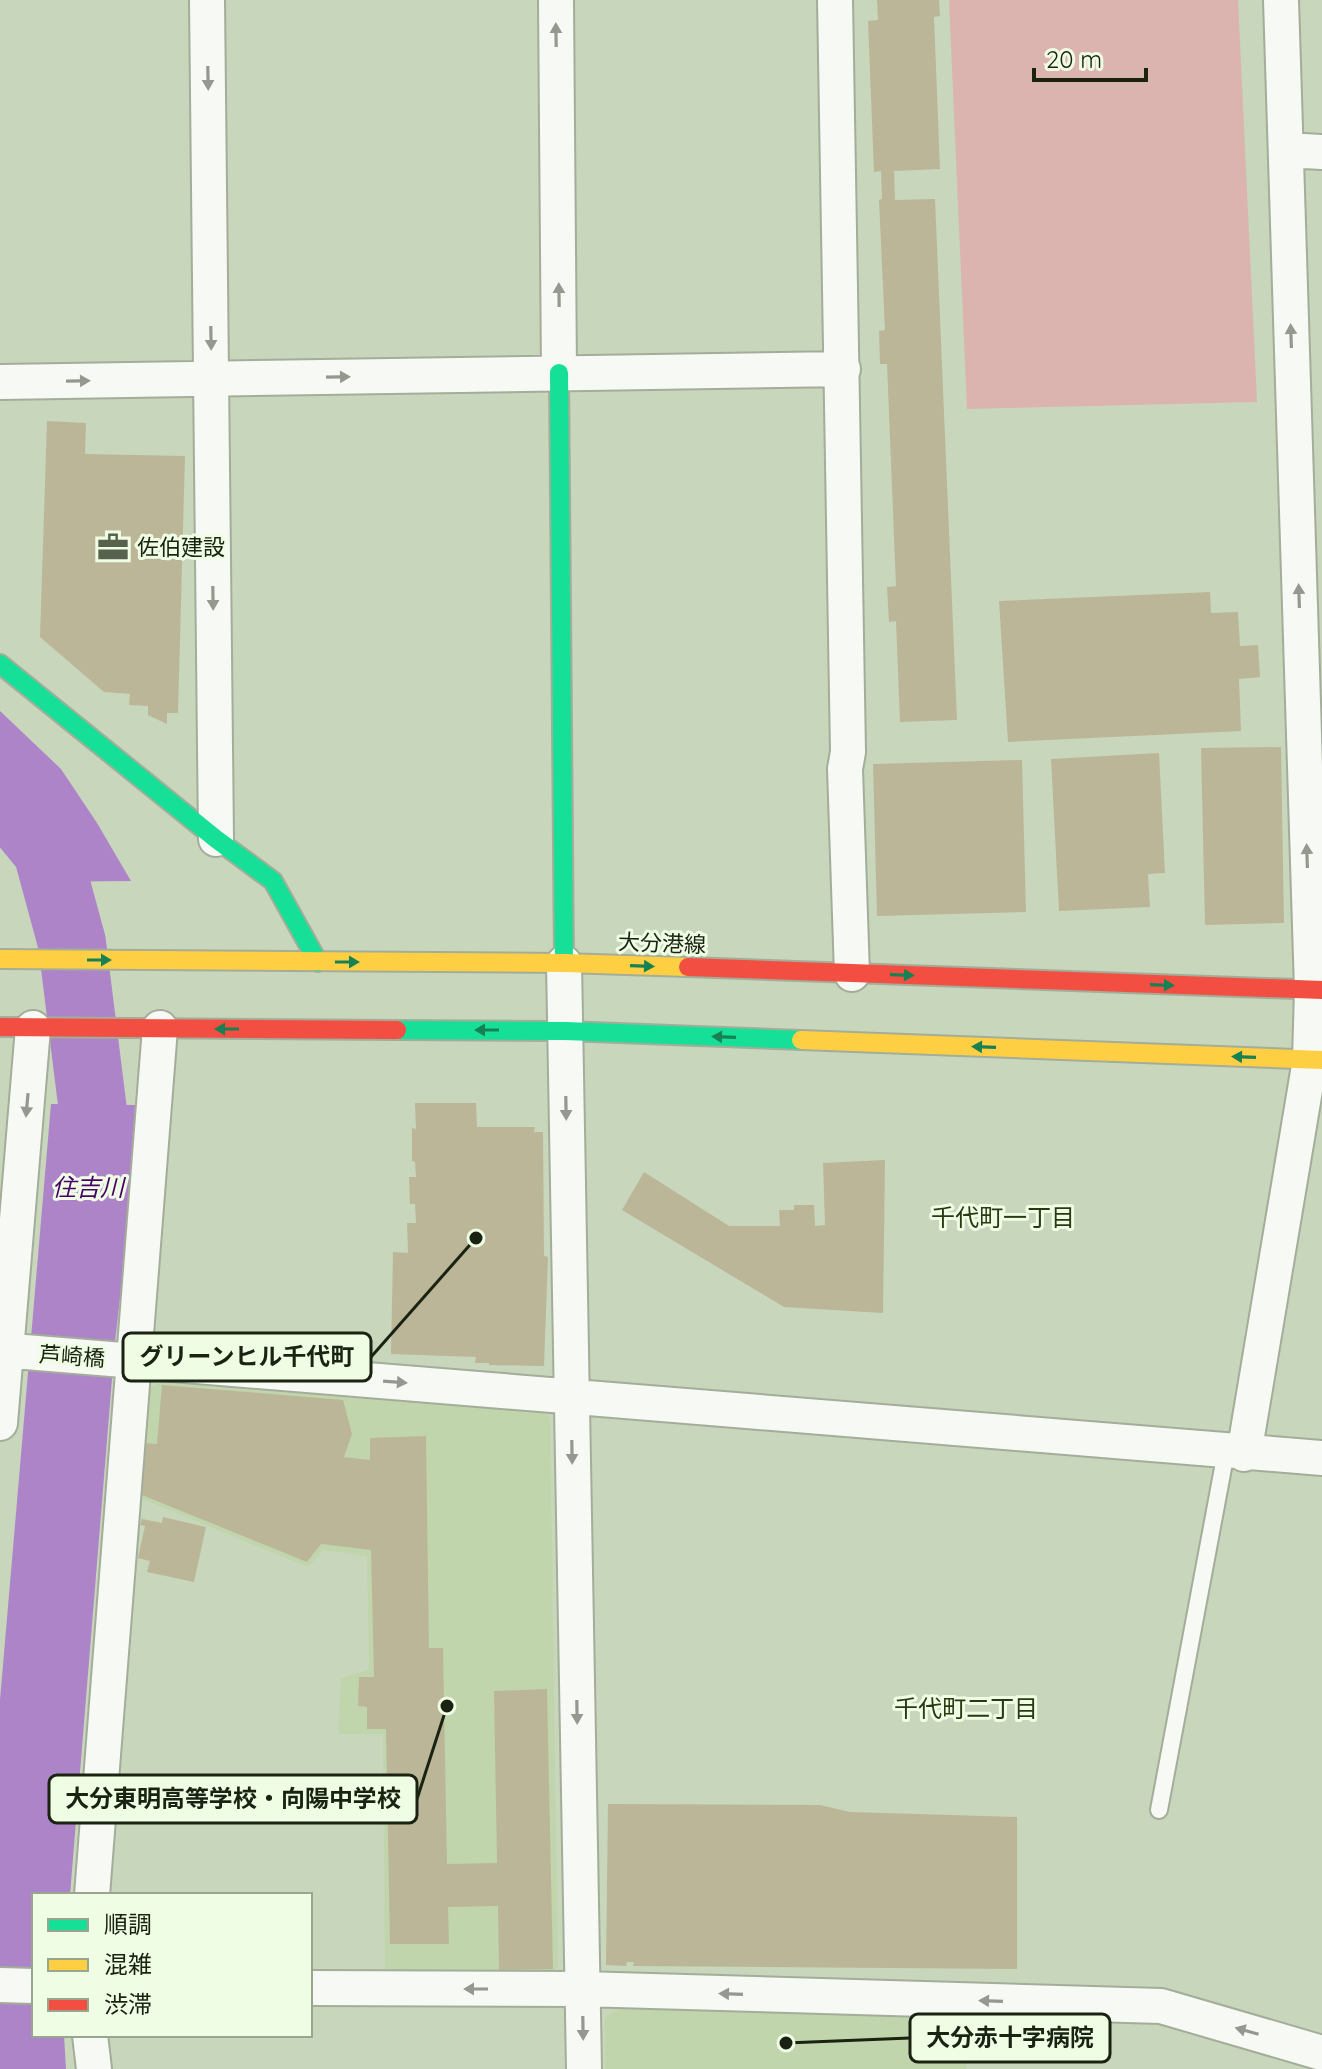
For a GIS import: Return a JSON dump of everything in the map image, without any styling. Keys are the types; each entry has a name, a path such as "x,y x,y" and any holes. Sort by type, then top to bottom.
{"main road":[{"path":"559,373 564,963"},
{"path":"0,664 216,839 273,881 318,962"},
{"name":"大分港線","path":"0,959 564,963 1317,990"},
{"path":"26,1028 565,1031 1316,1060"}],"street":[{"path":"207,0 216,839"},
{"path":"556,0 559,373"},
{"path":"835,0 848,752 845,769 852,974"},
{"path":"1235,1453 1316,1060 1317,990 1281,0"},
{"path":"1286,150 1322,152"},
{"path":"0,382 843,369"},
{"path":"564,963 584,2069"},
{"path":"0,1423 9,1351 26,1028"},
{"path":"92,1893 128,1360 156,1028"},
{"name":"芦崎橋","path":"9,1351 1322,1458"},
{"path":"0,1985 32,1986"},
{"path":"312,1988 582,1989 1161,2006 1322,2053"},
{"path":"90,2037 94,2069"}],"lane":[{"path":"1159,1810 1235,1453"}],"shaded area":[{"path":"949,0 1238,0 1257,402 967,409"},
{"path":"160,1383 543,1412 550,1418 558,1966 548,1977 385,1973 383,1734 338,1734 341,1678 369,1670 367,1556 324,1550 308,1567 137,1497 147,1390"},
{"path":"621,2007 968,2016 966,2069 606,2069 605,2018"}],"water":[{"path":"0,711 61,769 131,881 32,882 0,832"},
{"name":"住吉川","path":"51,1104 135,1105 132,1191 115,1342 70,1893 32,1893 32,2037 64,2037 66,2069 0,2069 0,1700"}],"building":[{"path":"877,0 939,0 940,16 934,17 940,169 894,171 895,200 935,199 957,720 900,722 896,621 889,622 887,587 896,586 887,364 880,364 879,331 885,330 879,200 882,199 881,171 874,172 868,21 878,20"},
{"name":"佐伯建設","path":"47,421 86,423 85,454 185,456 178,713 167,713 167,724 148,715 148,706 129,705 130,694 104,692 40,637"},
{"path":"1210,592 1211,613 1238,612 1240,646 1258,645 1260,677 1239,679 1241,731 1008,742 999,601"},
{"path":"1281,747 1284,923 1205,925 1201,748"},
{"path":"1159,753 1165,873 1148,874 1150,907 1059,911 1051,759"},
{"path":"1022,760 1026,912 877,916 873,764"},
{"path":"415,1103 476,1103 477,1127 535,1127 534,1132 543,1132 544,1256 548,1257 544,1366 489,1365 475,1363 476,1357 391,1354 393,1252 408,1253 407,1223 416,1223 415,1204 410,1204 409,1177 416,1177 415,1162 412,1161"},
{"path":"885,1160 883,1313 784,1307 622,1210 644,1172 729,1226 780,1226 779,1210 794,1210 794,1205 814,1205 815,1226 825,1225 823,1163"},
{"path":"162,1385 343,1400 352,1434 344,1457 370,1460 370,1438 426,1436 429,1648 443,1648 447,1864 497,1863 494,1691 547,1689 553,1969 499,1970 498,1906 448,1907 449,1944 390,1944 386,1729 367,1729 367,1707 358,1706 359,1677 374,1677 371,1550 321,1544 307,1562 142,1495 145,1443 157,1444"},
{"path":"163,1517 206,1527 194,1582 147,1572 150,1561 138,1558 145,1526 140,1525 142,1519 162,1523"},
{"path":"608,1804 820,1805 850,1812 1017,1817 1017,1969 633,1966 634,1962 627,1962 626,1966 606,1965"}],"waterway":[{"name":"住吉川","path":"0,794 47,851 72,943 94,1119 87,1195"}],"traffic: fast":[{"path":"559,373 564,963"},
{"path":"0,664 216,839 273,881 318,962"},
{"path":"397,1030 565,1031 801,1040"}],"traffic: slow":[{"path":"0,959 564,963 688,967"},
{"path":"801,1040 1322,1060"}],"traffic: jam":[{"path":"688,967 1322,990"},
{"path":"0,1027 397,1030"}],"place":[{"name":"佐伯建設","path":"113,547"},
{"name":"グリーンヒル千代町","path":"476,1238"},
{"name":"大分東明高等学校・向陽中学校","path":"447,1706"},
{"name":"大分赤十字病院","path":"786,2043"}],"district":[{"name":"千代町一丁目","path":"1003,1218"},
{"name":"千代町二丁目","path":"966,1709"}]}
